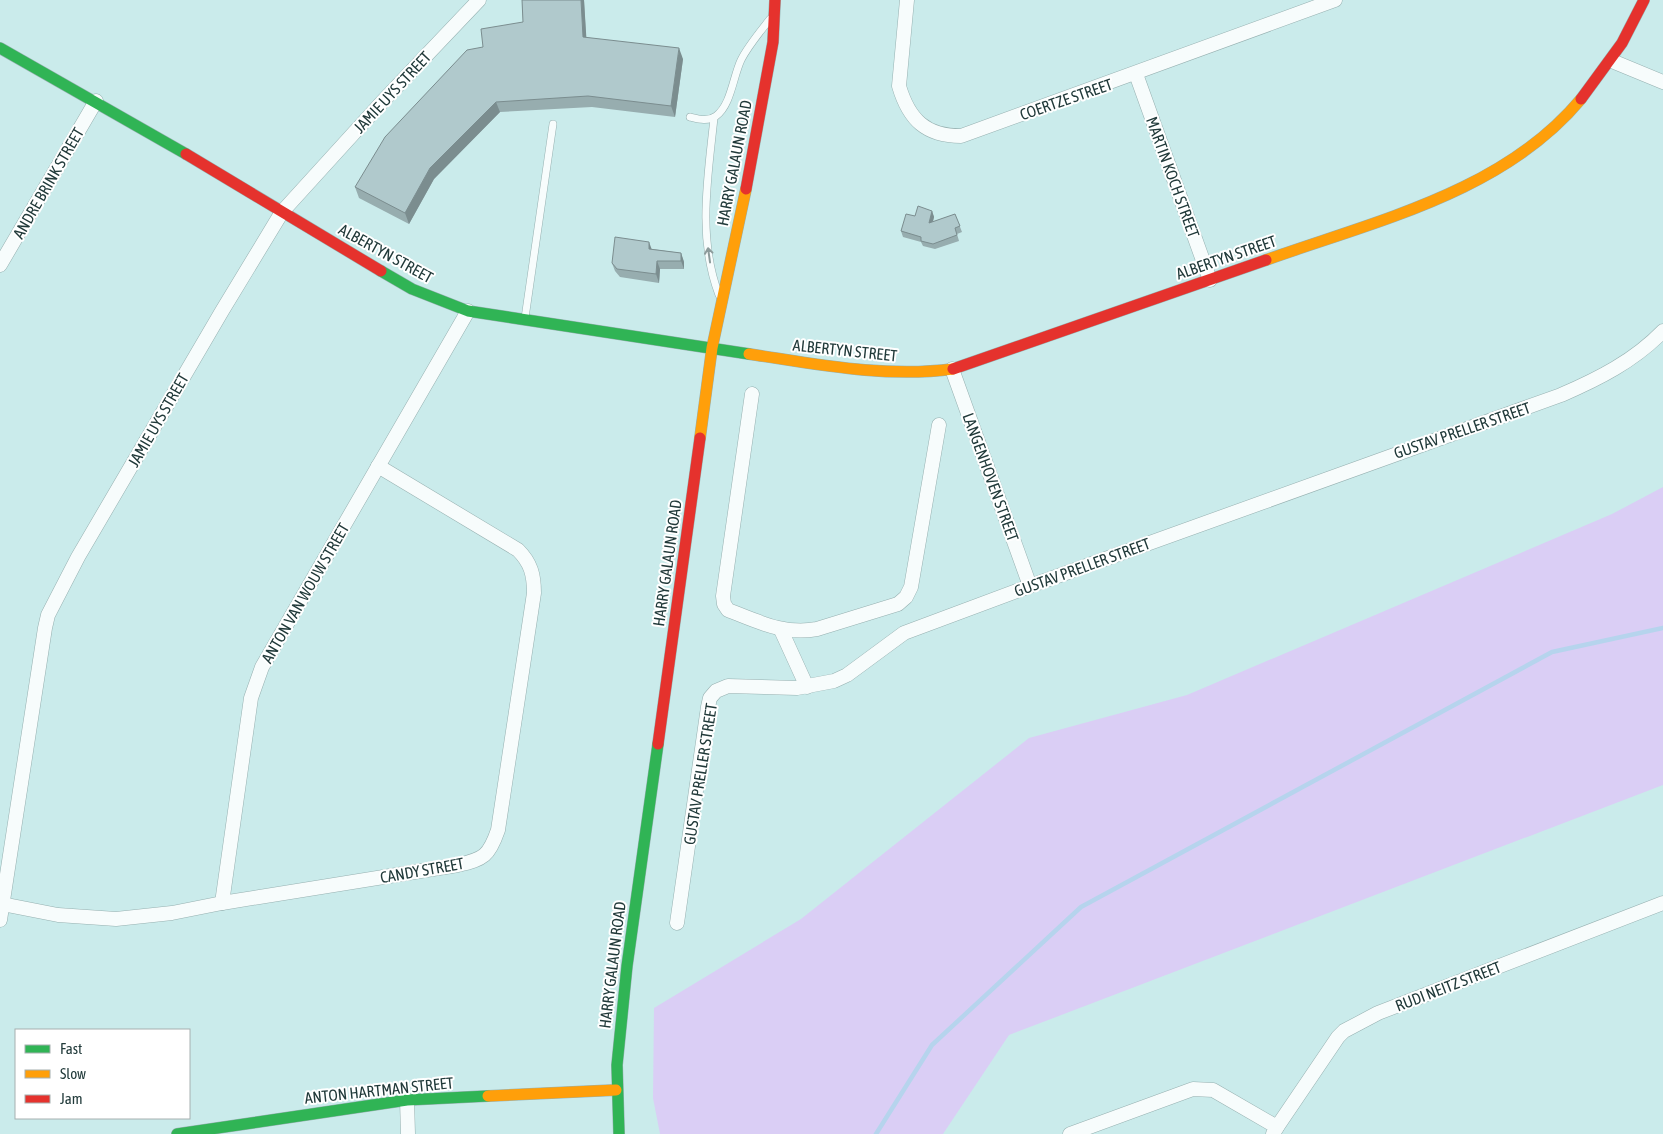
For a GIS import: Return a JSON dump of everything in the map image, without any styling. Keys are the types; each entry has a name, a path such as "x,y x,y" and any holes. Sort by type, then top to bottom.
{"street":[{"name":"JAMIE UYS STREET","path":"0,920 48,615 78,557 282,212 383,100 479,0"},
{"name":"HARRY GALAUN ROAD","path":"619,1134 616,1090 626,966 712,348 746,190 772,42 775,0"},
{"name":"COERTZE STREET","path":"907,0 899,86 910,114 926,128 937,134 961,136 1136,74 1335,0"},
{"name":"ALBERTYN STREET","path":"0,48 96,101 412,289 468,311 525,318 880,373 917,373 952,369 1210,280 1355,229 1473,180 1524,151 1561,120 1612,61 1644,0"},
{"path":"1612,61 1663,82"},
{"name":"MARTIN KOCH STREET","path":"1136,74 1210,280"},
{"name":"ANDRE BRINK STREET","path":"0,265 96,101"},
{"name":"ANTON VAN WOUW STREET","path":"222,903 251,698 274,644 468,311"},
{"name":"GUSTAV PRELLER STREET","path":"677,923 710,698 716,691 733,686 807,687 819,685 847,675 904,633 1561,395 1610,372 1637,354 1663,331"},
{"name":"LANGENHOVEN STREET","path":"952,369 1030,586"},
{"path":"752,394 723,596 724,604 728,610 782,630 806,631 817,629 898,604 906,597 911,587 939,425"},
{"name":"CANDY STREET","path":"2,904 58,916 116,919 172,913 222,903 464,864 486,856 495,839 534,593 534,576 528,559 518,550 378,466"},
{"path":"782,630 807,687"},
{"name":"RUDI NEITZ STREET","path":"1070,1134 1193,1089 1213,1090 1275,1130 1332,1045 1344,1031 1378,1013 1663,903"},
{"name":"ANTON HARTMAN STREET","path":"177,1134 407,1100 616,1090"},
{"path":"407,1100 408,1134"}],"lane":[{"path":"722,302 712,275 707,244 706,187 714,118 725,104 741,59 775,13"},
{"path":"690,117 704,120 714,118"},
{"path":"525,318 553,124"}],"shaded area":[{"path":"1663,487 1663,785 1009,1035 943,1134 660,1134 653,1098 654,1008 801,919 1029,738 1187,695 1612,514"}],"building":[{"path":"522,0 581,0 583,37 679,48 671,106 588,96 496,102 430,168 405,213 355,187 385,137 467,50 483,47 481,29 523,22"},
{"path":"918,206 932,211 929,223 955,214 960,226 955,228 957,235 933,244 921,241 921,237 901,231 906,214 915,216"},
{"path":"615,237 649,242 649,249 681,253 681,261 657,261 656,274 617,269 612,263"}],"waterway":[{"path":"876,1134 932,1045 1081,907 1552,652 1663,628"}],"traffic: fast":[{"path":"0,48 186,154"},
{"path":"381,271 412,289 468,311 749,354"},
{"path":"619,1134 617,1065 627,966 658,744"},
{"path":"177,1134 407,1100 488,1096"}],"traffic: slow":[{"path":"1266,260 1436,200 1476,181 1515,158 1550,131 1581,99"},
{"path":"700,438 712,348 746,189"},
{"path":"749,354 825,366 876,371 901,372 953,369"},
{"path":"488,1096 616,1090"}],"traffic: jam":[{"path":"746,189 773,42 775,0"},
{"path":"1581,99 1622,43 1644,0"},
{"path":"186,154 381,271"},
{"path":"953,369 1266,260"},
{"path":"658,744 700,438"}]}
